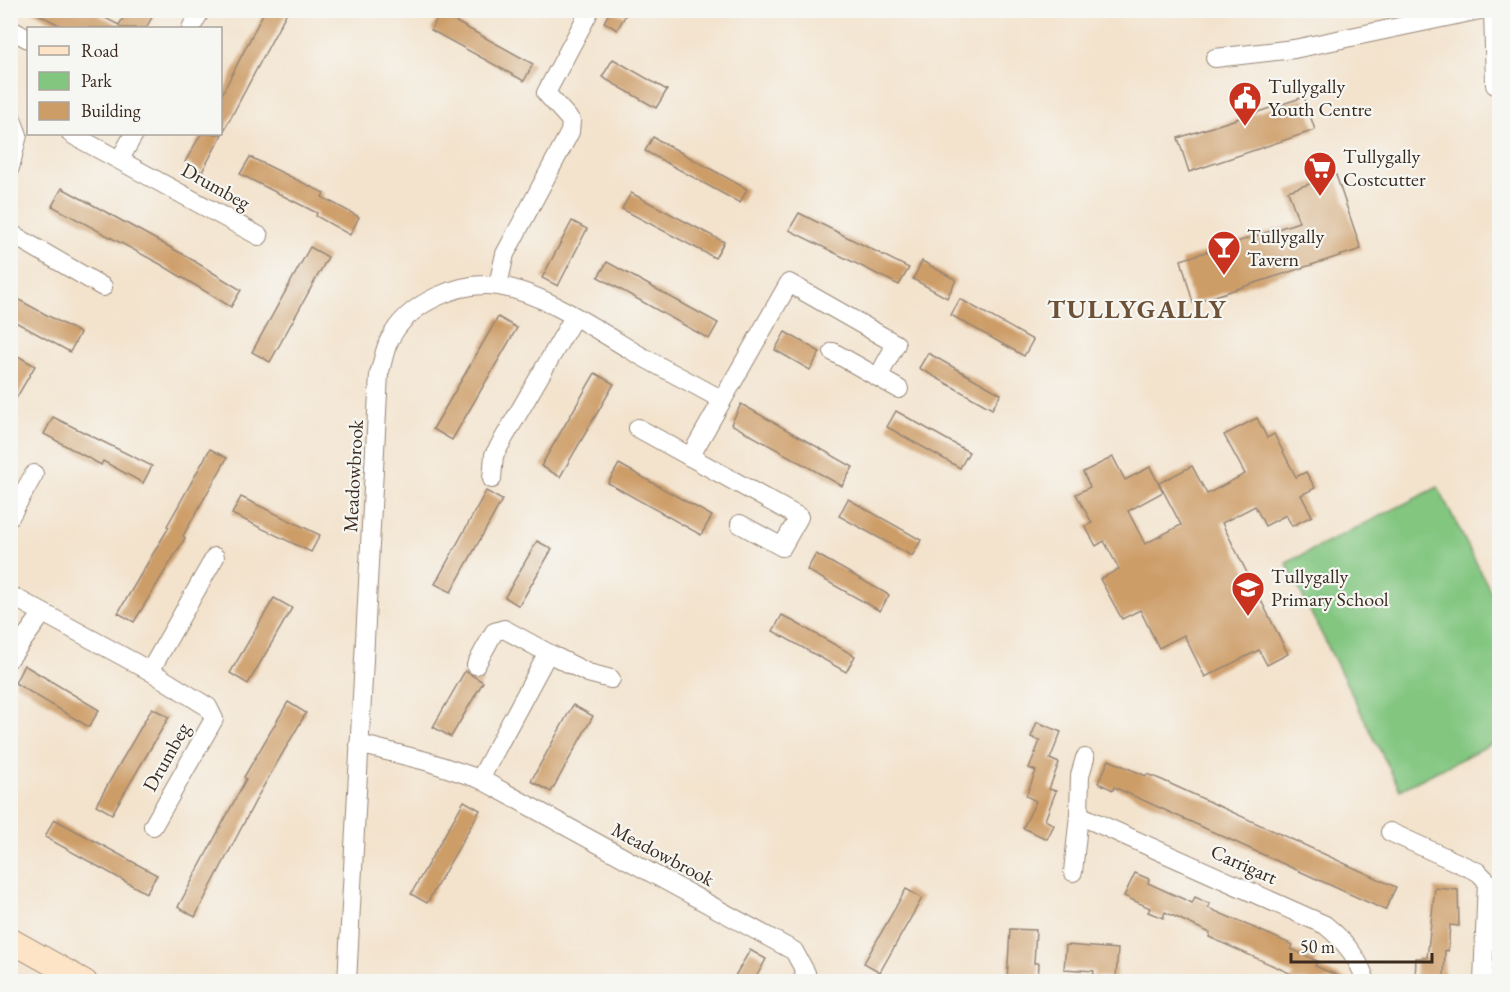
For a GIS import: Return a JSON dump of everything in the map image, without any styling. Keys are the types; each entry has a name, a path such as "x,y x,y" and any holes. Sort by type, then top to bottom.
{"main road":[{"path":"10,940 85,981"}],"street":[{"path":"192,27 201,10"},
{"path":"1215,58 1294,49 1480,10"},
{"path":"1493,10 1495,85"},
{"path":"498,285 504,254 570,132 571,121 546,93 588,14"},
{"path":"10,29 27,38"},
{"path":"10,114 23,134 10,168"},
{"name":"Drumbeg","path":"73,135 259,236"},
{"path":"120,159 133,135"},
{"path":"10,233 103,287"},
{"path":"690,457 789,283 896,344 878,377"},
{"name":"Meadowbrook","path":"347,981 379,374 390,338 411,313 433,296 461,288 498,285 532,297 574,317 722,400"},
{"path":"492,479 494,455 574,317"},
{"path":"833,352 900,390"},
{"path":"638,428 799,517 782,547 740,524"},
{"path":"10,517 34,474"},
{"path":"150,671 215,557"},
{"name":"Drumbeg","path":"10,595 150,671 208,707 214,719 153,826"},
{"path":"10,658 43,613"},
{"path":"476,665 494,632 504,629 588,673 611,679"},
{"path":"480,778 548,653"},
{"name":"Meadowbrook","path":"359,744 480,778 794,951 806,973 801,981"},
{"path":"1073,872 1079,815 1080,775 1085,758"},
{"name":"Carrigart","path":"1079,815 1325,925 1339,936 1355,957 1366,981"},
{"path":"1390,832 1478,872 1487,881 1483,981"}],"green space":[{"path":"1438,487 1499,608 1499,740 1400,790 1286,563"}],"building":[{"path":"30,10 89,10 119,25 128,10 156,10 147,27 63,27"},
{"path":"265,10 288,10 222,134 222,94"},
{"path":"611,10 625,16 617,30 604,22"},
{"path":"440,13 533,64 524,81 431,30"},
{"path":"613,59 667,90 656,108 602,77"},
{"path":"1304,97 1315,130 1189,172 1178,138"},
{"path":"200,135 222,135 202,172 185,162"},
{"path":"653,137 747,189 740,203 645,151"},
{"path":"250,157 324,193 322,197 359,217 350,235 316,216 317,213 240,174"},
{"path":"1336,175 1361,249 1193,303 1181,260 1299,222 1288,191"},
{"path":"62,188 186,256 241,290 231,307 160,264 52,206"},
{"path":"631,193 724,242 715,258 622,209"},
{"path":"799,213 909,268 899,285 789,230"},
{"path":"572,221 587,229 558,286 542,278"},
{"path":"310,247 328,257 270,362 252,352"},
{"path":"922,261 956,280 947,298 913,279"},
{"path":"607,262 718,323 709,339 598,277"},
{"path":"10,295 80,333 70,352 10,319"},
{"path":"960,299 1033,340 1024,356 951,315"},
{"path":"498,317 517,328 452,440 433,429"},
{"path":"785,332 820,352 810,370 775,350"},
{"path":"928,353 1001,394 992,409 919,368"},
{"path":"18,356 35,366 10,409 10,369"},
{"path":"595,373 614,384 560,477 541,466"},
{"path":"741,404 853,467 842,486 731,424"},
{"path":"896,411 969,452 960,468 887,427"},
{"path":"53,417 152,466 143,483 103,461 101,465 44,434"},
{"path":"1257,418 1267,438 1274,434 1296,477 1306,472 1315,488 1301,495 1312,516 1292,526 1286,515 1265,526 1255,506 1222,523 1288,654 1267,665 1259,650 1205,677 1184,635 1159,648 1140,610 1122,619 1100,579 1119,569 1104,541 1096,546 1085,526 1092,523 1076,494 1090,487 1083,472 1113,457 1125,480 1150,467 1163,492 1128,511 1145,544 1181,525 1159,483 1192,466 1207,494 1245,474 1224,435"},
{"path":"210,449 227,458 183,536 185,538 134,622 118,613 169,527 167,526"},
{"path":"619,464 712,516 701,535 608,483"},
{"path":"486,491 502,500 451,592 435,584"},
{"path":"241,497 320,535 311,552 232,514"},
{"path":"848,499 921,540 912,556 839,516"},
{"path":"537,541 552,549 519,606 505,597"},
{"path":"816,554 889,595 880,611 807,570"},
{"path":"274,598 292,608 248,684 230,673"},
{"path":"782,615 855,656 846,672 773,631"},
{"path":"24,665 99,710 89,727 15,683"},
{"path":"465,671 483,682 451,737 433,727"},
{"path":"288,702 306,713 259,794 195,917 178,907 246,779 244,777"},
{"path":"573,705 593,716 551,792 531,781"},
{"path":"152,708 169,717 112,814 96,805"},
{"path":"1037,722 1061,732 1050,759 1059,763 1049,789 1056,791 1045,820 1054,825 1047,839 1023,828 1036,801 1026,796 1036,771 1029,768 1040,741 1031,737"},
{"path":"1109,760 1146,776 1147,774 1162,780 1396,887 1385,910 1114,787 1113,790 1098,783"},
{"path":"464,801 480,810 427,903 411,894"},
{"path":"54,819 157,875 146,893 45,837"},
{"path":"1135,873 1149,879 1148,883 1192,903 1195,897 1210,904 1208,908 1293,945 1291,949 1317,961 1315,966 1350,981 1290,981 1294,975 1209,937 1210,933 1165,912 1163,918 1148,912 1150,908 1124,896"},
{"path":"1435,888 1458,890 1459,926 1450,925 1448,951 1445,950 1444,981 1415,981 1416,958 1427,958"},
{"path":"906,889 922,898 880,972 864,963"},
{"path":"1010,929 1036,930 1034,963 1039,963 1038,981 1007,981"},
{"path":"1066,945 1118,949 1116,978 1093,976 1094,971 1064,969"},
{"path":"750,950 766,959 754,981 732,981"}],"place":[{"name":"Tullygally Youth Centre","path":"1245,127"},
{"name":"Tullygally Costcutter","path":"1320,197"},
{"name":"Tullygally Tavern","path":"1224,276"},
{"name":"Tullygally Primary School","path":"1248,617"}],"district":[{"name":"TULLYGALLY","path":"1137,309"}]}
